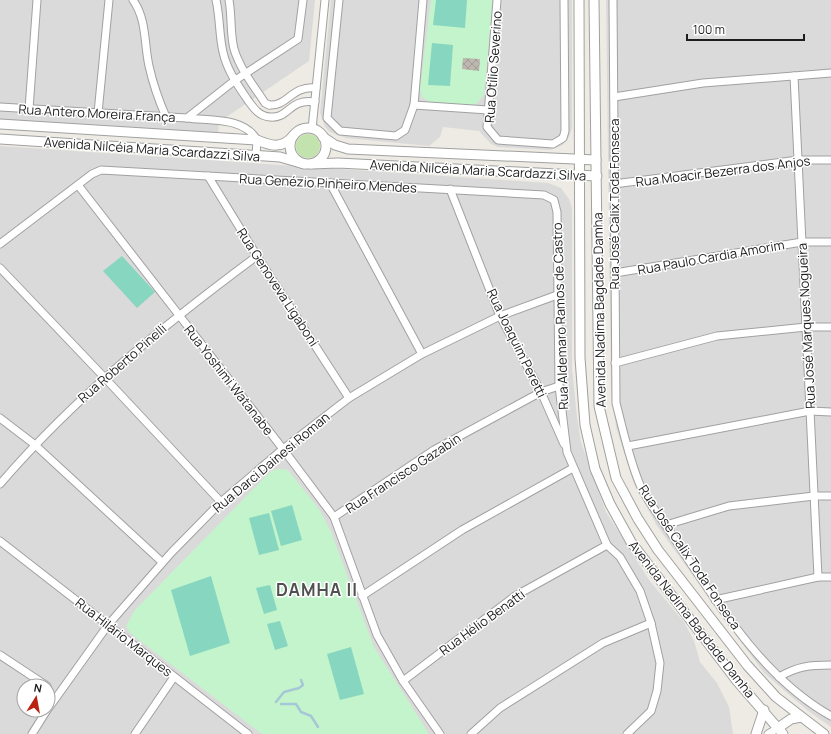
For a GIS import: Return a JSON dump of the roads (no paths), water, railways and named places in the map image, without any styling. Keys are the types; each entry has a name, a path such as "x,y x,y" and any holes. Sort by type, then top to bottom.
{"street":[{"path":"29,109 37,0"},
{"path":"98,113 109,0"},
{"path":"133,0 143,18 149,65 159,101 166,117"},
{"path":"216,0 220,16 223,52 234,81 254,110 267,117 281,115 302,101 315,102"},
{"path":"229,0 232,14 234,48 242,68 265,103 269,105 279,103 301,88 316,88"},
{"name":"Rua Antero Moreira França","path":"0,107 187,118 234,81 298,39 303,0"},
{"path":"312,129 325,0"},
{"path":"339,0 327,118 331,124 340,130 396,136 405,130 414,105 423,0"},
{"name":"Rua Otílio Severino","path":"497,0 487,127 490,133 498,140 553,144 563,138 566,131 564,0"},
{"name":"Avenida Nadima Bagdade Damha","path":"578,0 580,358 585,425 595,469 610,504 631,542 737,681 764,710 780,731"},
{"name":"Avenida Nadima Bagdade Damha","path":"594,0 599,406 616,478 638,519 658,550 747,665 776,698 819,733"},
{"name":"Rua José Calix Toda Fonseca","path":"613,0 616,403 640,486 727,618 779,676 816,708 831,716"},
{"path":"614,97 703,83 831,73"},
{"name":"Rua José Marques Nogueira","path":"794,76 818,577"},
{"path":"267,117 269,105"},
{"path":"414,105 488,110"},
{"path":"187,118 238,124 250,130 257,140 256,156"},
{"name":"Avenida Nilcéia Maria Scardazzi Silva","path":"0,124 257,140 272,146 284,144 293,136"},
{"path":"312,129 323,137 325,142 324,153 321,158 308,164 299,161 291,153 290,147 293,136 302,130 312,129"},
{"name":"Avenida Nilcéia Maria Scardazzi Silva","path":"323,137 335,145 348,149 408,150 596,160"},
{"name":"Avenida Nilcéia Maria Scardazzi Silva","path":"0,138 280,157 308,164 338,163 597,176"},
{"path":"407,166 408,150"},
{"path":"486,170 487,154"},
{"name":"Rua Moacir Bezerra dos Anjos","path":"614,184 798,160 831,160"},
{"name":"Rua Genézio Pinheiro Mendes","path":"78,185 92,174 101,170 544,195 554,200"},
{"name":"Rua Genoveva Ligaboni","path":"208,176 257,256 349,398"},
{"path":"330,183 422,354"},
{"path":"0,244 78,185"},
{"name":"Rua Yoshimi Watanabe","path":"78,185 334,517 377,636 403,681 440,734"},
{"name":"Rua Joaquim Peretti","path":"450,189 500,316 541,392 567,452"},
{"name":"Rua Aldemaro Ramos de Castro","path":"554,200 557,212 559,386 567,452 607,545 620,557 640,591 651,622 660,663 657,691 651,711 628,734"},
{"name":"Rua Paulo Cardia Amorim","path":"615,273 802,242 831,242"},
{"name":"Rua Roberto Pinelli","path":"0,484 34,444 104,376 178,314 257,256"},
{"path":"0,268 104,376 221,502"},
{"name":"Rua Darci Dainesi Roman","path":"56,696 108,625 162,562 221,502 283,450 349,398 422,354 500,316 557,296"},
{"path":"615,363 717,336 806,327 831,327"},
{"name":"Rua Francisco Gazabin","path":"334,517 434,450 541,392 559,386"},
{"path":"628,446 810,411 831,412"},
{"path":"0,418 34,444 162,562"},
{"path":"362,596 462,530 573,468"},
{"path":"666,525 729,506 814,496 831,496"},
{"name":"Rua Hilário Marques","path":"0,541 245,733"},
{"name":"Rua Hélio Benatti","path":"403,681 515,596 607,545"},
{"path":"715,600 818,577 831,577"},
{"path":"471,734 500,708 596,647 651,622"},
{"path":"0,655 35,678"},
{"path":"779,676 790,670 806,665 831,665"},
{"path":"135,734 174,677"},
{"path":"756,734 764,710"},
{"name":"Rua Darci Dainesi Roman","path":"32,734 43,718"},
{"path":"768,734 780,731 791,719 801,718"}],"waterway":[{"path":"276,702 284,692 299,688 303,685 301,680"},
{"path":"281,704 296,704 301,712 311,716 318,727"}],"district":[{"name":"DAMHA II","path":"317,590"}]}
